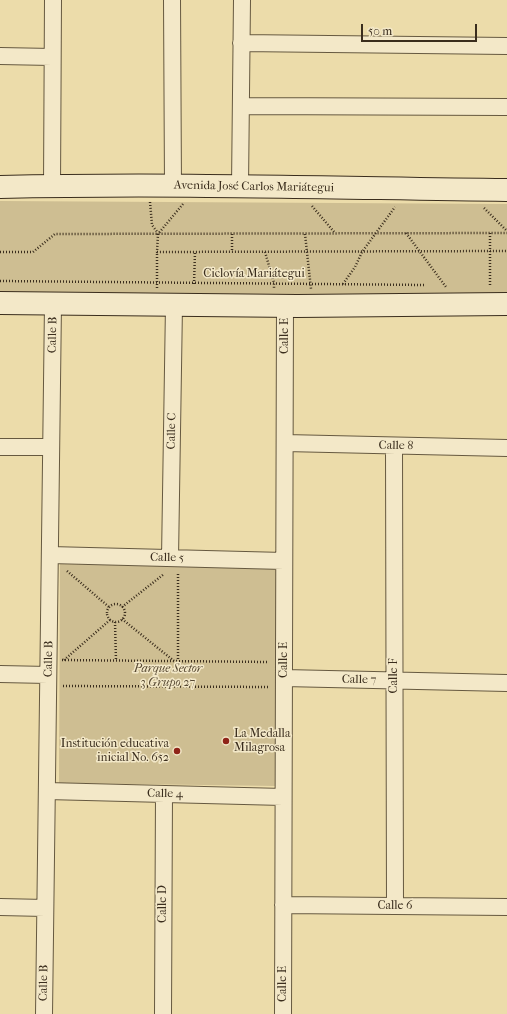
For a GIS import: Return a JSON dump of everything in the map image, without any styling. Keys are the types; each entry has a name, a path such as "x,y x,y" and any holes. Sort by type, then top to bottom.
{"main road":[{"name":"Avenida José Carlos Mariátegui","path":"0,187 240,186 507,190"},
{"path":"0,303 175,305 460,305 493,293"}],"street":[{"path":"52,0 52,186"},
{"path":"172,0 173,186"},
{"path":"240,186 242,0"},
{"path":"242,43 507,46"},
{"path":"0,56 52,57"},
{"path":"241,106 507,108"},
{"name":"Calle B","path":"44,1014 47,791 58,665 50,555 53,304"},
{"name":"Calle C","path":"175,305 175,562"},
{"name":"Calle E","path":"280,305 285,444 283,1014"},
{"name":"Calle 8","path":"285,444 507,448"},
{"name":"Calle F","path":"394,446 395,906"},
{"path":"0,447 51,447"},
{"name":"Calle 5","path":"50,555 175,562 284,560"},
{"path":"0,674 58,665"},
{"name":"Calle 7","path":"284,683 394,681 507,683"},
{"name":"Calle 4","path":"47,791 284,796"},
{"name":"Calle D","path":"163,1014 164,794"},
{"name":"Calle 6","path":"283,906 507,907"},
{"path":"0,907 45,908"}],"path":[{"path":"148,186 152,225 158,234"},
{"path":"195,252 194,283 175,305 157,282 158,234 198,186"},
{"path":"296,187 335,233"},
{"path":"305,234 306,252 312,284 319,305 343,284 355,267 362,252 408,188"},
{"path":"466,189 507,232"},
{"path":"0,252 33,252 55,234 507,232"},
{"path":"406,233 460,305"},
{"path":"490,233 493,293"},
{"path":"232,234 232,252"},
{"path":"157,252 507,251"},
{"path":"265,252 280,305"},
{"name":"Ciclovía Mariátegui","path":"0,281 429,285"},
{"path":"437,285 452,285"},
{"path":"50,555 109,607"},
{"path":"122,607 171,568 175,562"},
{"path":"175,562 176,661"},
{"path":"117,604 122,607 124,613 122,619 118,622 110,620 107,612 109,607 117,604"},
{"path":"122,619 176,661"},
{"path":"58,665 110,620"},
{"path":"115,622 116,661"},
{"path":"58,665 116,661 284,662"},
{"path":"58,665 62,694"},
{"path":"62,686 284,683"}],"green space":[{"path":"0,201 507,204 507,296 0,295"},
{"name":"Parque Sector 3 Grupo 27","path":"60,564 277,568 276,786 59,783"}],"place":[{"name":"La Medalla Milagrosa","path":"226,741"},
{"name":"Institución educativa inicial No. 652","path":"177,751"}]}
